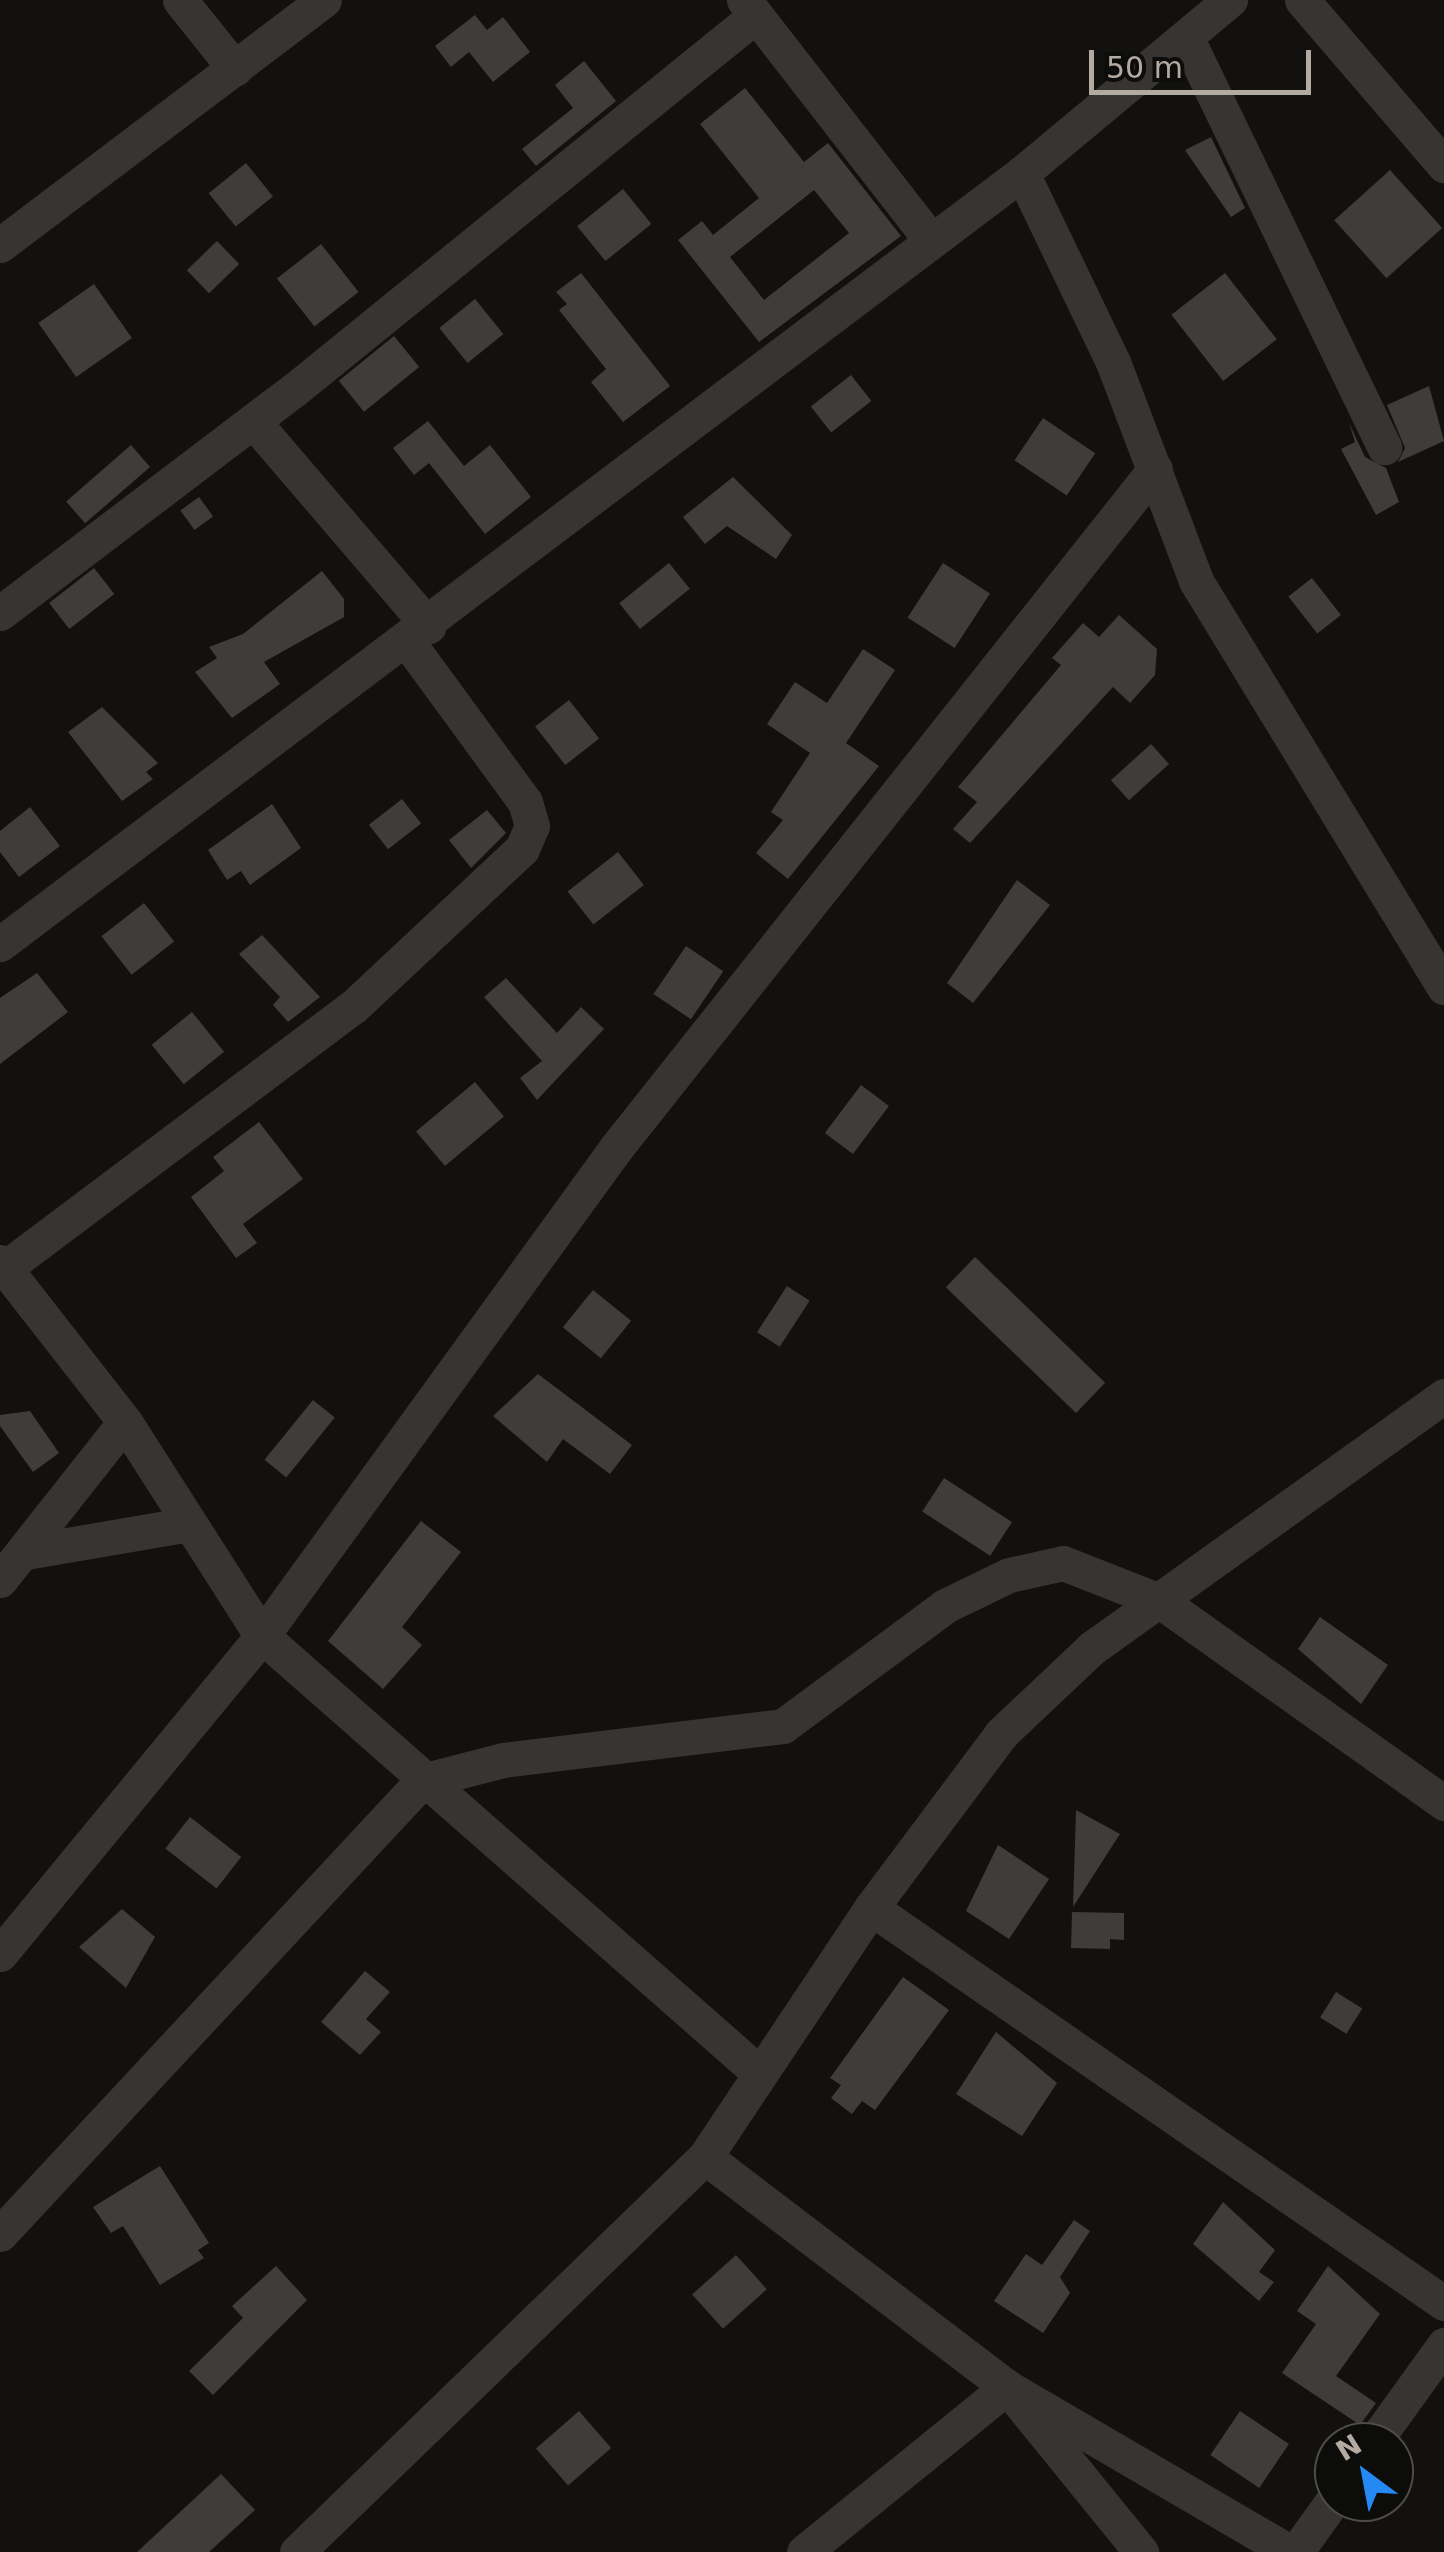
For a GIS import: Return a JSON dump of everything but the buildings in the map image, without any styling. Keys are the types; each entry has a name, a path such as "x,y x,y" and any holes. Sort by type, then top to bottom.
{"street":[{"path":"180,0 235,69"},
{"path":"0,245 324,0"},
{"path":"0,944 418,634 1022,173 1189,43 1230,0"},
{"path":"1302,0 1444,166"},
{"path":"0,612 253,421 750,8 931,240"},
{"path":"1189,43 1384,447"},
{"path":"1022,173 1156,468 1196,582 1265,707 1444,986"},
{"path":"253,421 418,634 525,802 532,826 522,848 353,1007 2,1265 125,1422 262,1636 422,1782 757,2071"},
{"path":"0,1954 262,1636 616,1148 1156,468"},
{"path":"297,2552 705,2157 757,2071 871,1908 1001,1734 1092,1648 1444,1396"},
{"path":"0,1580 26,1552 125,1422"},
{"path":"26,1552 190,1524"},
{"path":"0,2234 422,1782 503,1760 783,1726 945,1606 1010,1576 1063,1563 1160,1601 1444,1802"},
{"path":"871,1908 1444,2303"},
{"path":"705,2157 1006,2386 1292,2552 1315,2522"},
{"path":"1388,2422 1444,2345"},
{"path":"804,2552 1006,2386"},
{"path":"1006,2386 1141,2552"}]}
